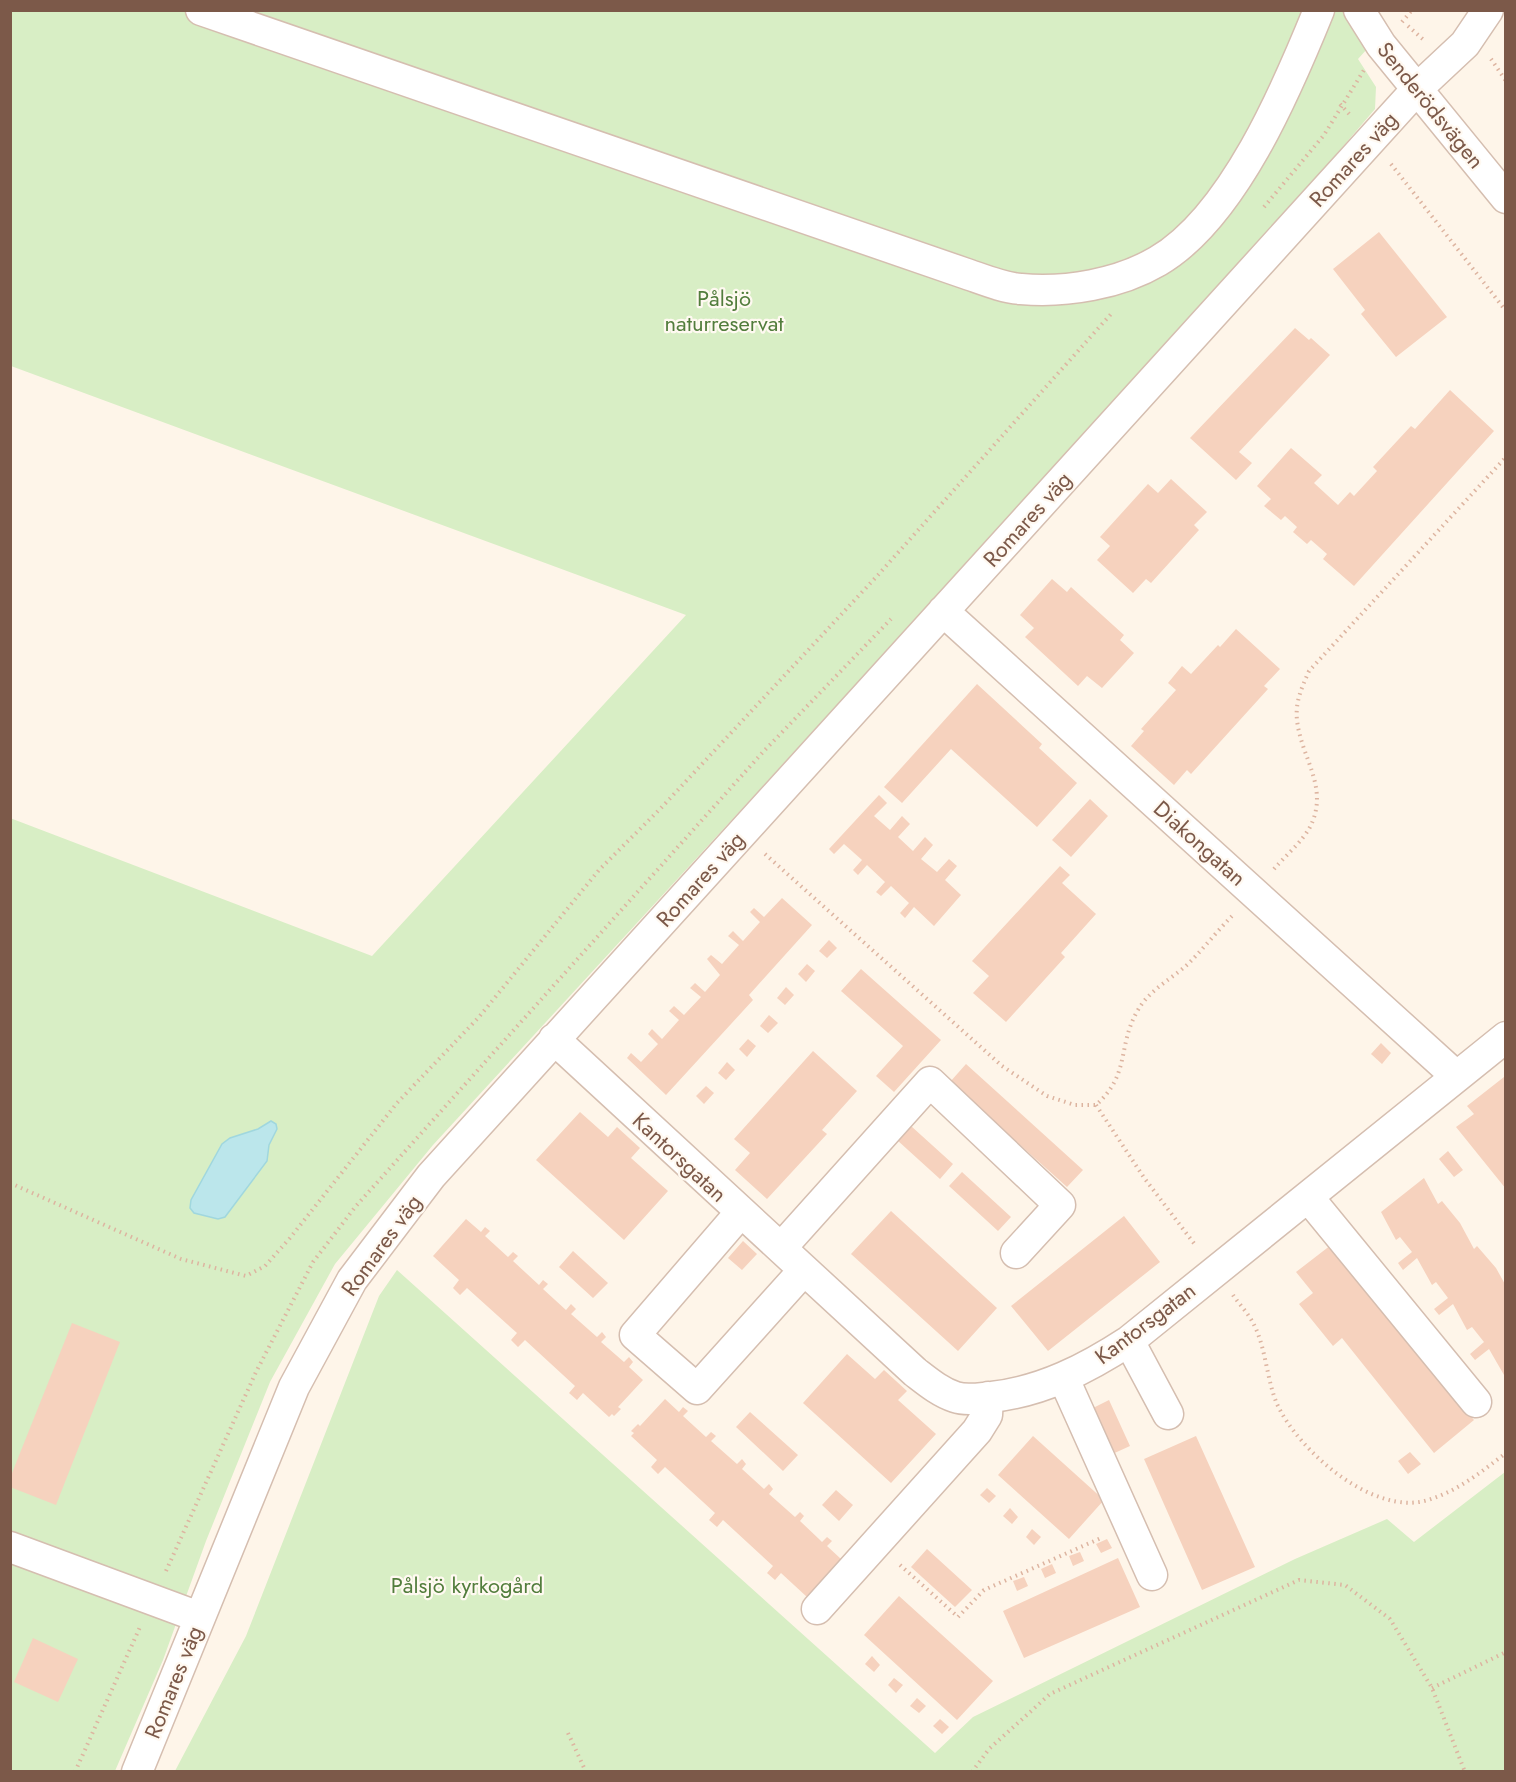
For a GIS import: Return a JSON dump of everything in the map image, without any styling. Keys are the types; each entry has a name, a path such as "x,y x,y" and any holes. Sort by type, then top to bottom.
{"street":[{"path":"201,10 964,273 1019,289 1066,289 1115,279 1158,261 1193,234 1222,200 1264,130 1319,10"},
{"name":"Senderödsvägen","path":"1359,10 1381,45 1506,198"},
{"name":"Romares väg","path":"137,1772 294,1388 352,1280 431,1176 1371,139 1418,88 1465,44 1488,10"},
{"name":"Diakongatan","path":"944,611 1456,1076"},
{"name":"Kantorsgatan","path":"554,1039 915,1372 939,1390 957,1398 1015,1394 1064,1378 1129,1341 1214,1270 1506,1037"},
{"path":"781,1248 930,1082 1060,1204 1016,1253"},
{"path":"1308,1197 1476,1401"},
{"path":"741,1212 635,1335 697,1389 804,1270"},
{"path":"1129,1341 1168,1414"},
{"path":"1064,1378 1152,1575"},
{"path":"818,1609 976,1431 987,1415 988,1397"},
{"path":"10,1547 199,1617"}],"path":[{"path":"1341,104 1506,310"},
{"path":"10,1183 181,1259 246,1276 265,1266 326,1195 396,1103 479,1017 599,870 662,807 878,575 1119,305"},
{"path":"1095,1105 1145,1179 1253,1322 1276,1402 1294,1434 1320,1459 1362,1489 1395,1502 1426,1501 1462,1486 1506,1453"},
{"path":"875,1543 958,1617 984,1590 1129,1526"},
{"path":"972,1772 989,1749 1050,1694 1299,1580 1345,1584 1390,1619 1432,1688 1465,1772"},
{"path":"1432,1688 1506,1652"},
{"path":"568,1733 586,1772"}],"green space":[{"name":"Pålsjö naturreservat","path":"1375,10 1386,28 1358,59 1376,87 1375,109 1245,261 433,1145 335,1264 270,1382 206,1541 163,1660 115,1771 11,1771 10,818 372,956 686,615 11,366 11,11"},
{"name":"Pålsjö kyrkogård","path":"397,1270 935,1753 973,1717 1295,1559 1387,1519 1414,1542 1505,1472 1505,1771 175,1771 246,1636 379,1296"}],"water":[{"path":"271,1121 276,1124 277,1129 269,1145 267,1161 225,1217 218,1219 194,1213 190,1208 191,1200 222,1144 230,1138 258,1129"}],"building":[{"path":"1379,232 1447,317 1396,357 1361,314 1365,310 1333,269"},
{"path":"1295,328 1309,340 1311,338 1330,355 1239,452 1252,463 1236,480 1190,438"},
{"path":"1450,390 1494,431 1354,586 1323,559 1327,554 1311,540 1307,544 1293,532 1297,527 1285,516 1281,520 1264,506 1271,499 1257,486 1291,448 1322,475 1314,483 1338,505 1350,492 1354,496 1377,471 1373,467 1411,426 1415,429"},
{"path":"1171,479 1207,512 1194,525 1199,530 1151,583 1146,579 1133,593 1097,560 1110,546 1100,537 1148,484 1158,493"},
{"path":"1052,579 1067,592 1071,587 1124,635 1120,640 1134,653 1102,688 1087,676 1078,686 1025,637 1034,628 1020,615"},
{"path":"1236,629 1280,669 1264,686 1268,689 1191,774 1187,770 1174,785 1131,746 1144,731 1141,729 1176,690 1168,683 1182,666 1191,674"},
{"path":"977,684 1042,744 1039,748 1077,783 1037,827 951,749 902,803 884,787"},
{"path":"879,795 887,803 874,816 890,830 902,816 910,824 898,837 913,851 925,837 933,845 921,859 937,872 949,859 957,866 945,880 961,895 934,926 914,907 905,918 900,913 909,903 891,886 881,896 876,892 885,882 867,865 858,875 853,870 862,860 844,844 834,854 829,849"},
{"path":"1090,799 1108,816 1071,857 1052,840"},
{"path":"1060,866 1070,875 1062,883 1096,914 1061,953 1065,957 1006,1022 973,993 989,976 972,961"},
{"path":"782,898 812,925 749,995 753,1000 666,1095 627,1058 631,1053 641,1062 658,1044 648,1034 652,1029 662,1039 679,1020 669,1011 674,1006 684,1015 701,997 690,988 695,983 705,992 720,975 707,959 711,955 722,964 739,945 728,936 733,931 743,941 760,922 750,912 754,908 764,917"},
{"path":"829,940 837,948 827,958 819,951"},
{"path":"807,964 815,971 806,982 798,974"},
{"path":"861,969 941,1040 894,1092 876,1076 903,1046 841,991"},
{"path":"786,987 794,995 785,1005 777,998"},
{"path":"769,1015 778,1023 768,1033 760,1026"},
{"path":"748,1039 756,1046 747,1057 739,1049"},
{"path":"1381,1043 1391,1053 1382,1064 1371,1054"},
{"path":"813,1051 857,1091 822,1130 827,1134 767,1199 735,1170 750,1153 734,1139"},
{"path":"727,1062 735,1070 726,1080 718,1073"},
{"path":"966,1064 1083,1170 1067,1187 950,1082"},
{"path":"1504,1077 1506,1079 1506,1189 1456,1127 1474,1114 1467,1106"},
{"path":"706,1086 714,1093 704,1104 696,1096"},
{"path":"580,1112 608,1137 617,1127 640,1148 631,1158 668,1191 624,1240 536,1160"},
{"path":"911,1126 953,1164 940,1179 897,1140"},
{"path":"1448,1151 1463,1170 1454,1177 1439,1159"},
{"path":"962,1172 1011,1217 998,1231 949,1186"},
{"path":"1424,1178 1438,1204 1442,1201 1460,1223 1474,1249 1477,1246 1496,1268 1506,1286 1504,1375 1489,1349 1475,1360 1470,1354 1484,1342 1472,1327 1467,1330 1453,1304 1439,1315 1434,1309 1448,1298 1436,1282 1432,1285 1417,1258 1403,1270 1398,1263 1412,1252 1400,1237 1396,1240 1381,1212"},
{"path":"891,1211 997,1308 958,1351 851,1254"},
{"path":"1124,1216 1160,1262 1048,1351 1011,1306"},
{"path":"466,1219 481,1232 485,1227 490,1231 485,1236 508,1257 513,1252 518,1256 513,1261 539,1285 543,1280 548,1284 543,1289 566,1310 571,1304 576,1309 571,1314 597,1337 602,1332 606,1337 601,1342 624,1362 629,1357 633,1362 629,1367 643,1380 618,1407 621,1409 614,1416 612,1414 609,1417 583,1393 577,1400 569,1393 575,1386 525,1340 518,1347 511,1340 517,1333 467,1288 460,1295 453,1288 459,1280 433,1256"},
{"path":"743,1241 757,1254 742,1270 728,1258"},
{"path":"1331,1245 1474,1420 1434,1453 1342,1338 1333,1346 1299,1304 1313,1293 1296,1272"},
{"path":"573,1251 608,1283 593,1298 559,1267"},
{"path":"72,1323 120,1342 56,1505 10,1487 10,1478"},
{"path":"847,1354 875,1379 884,1370 907,1391 898,1400 936,1434 891,1483 803,1403"},
{"path":"665,1399 679,1412 683,1407 688,1411 683,1416 706,1437 711,1432 716,1436 711,1441 737,1464 742,1459 746,1464 742,1469 764,1489 769,1484 773,1489 769,1494 795,1517 800,1512 804,1516 800,1521 822,1542 827,1537 832,1541 827,1546 841,1559 807,1597 781,1573 775,1580 767,1573 773,1566 723,1520 717,1527 709,1520 715,1513 665,1467 658,1474 651,1467 657,1460 631,1436 634,1433 631,1431 638,1424 640,1426"},
{"path":"1109,1400 1130,1446 1108,1456 1087,1411"},
{"path":"750,1412 798,1455 783,1471 736,1427"},
{"path":"1033,1436 1104,1500 1069,1539 998,1475"},
{"path":"1196,1436 1255,1567 1202,1590 1144,1459"},
{"path":"1410,1452 1421,1464 1408,1474 1398,1461"},
{"path":"987,1488 996,1496 989,1503 980,1495"},
{"path":"836,1490 853,1505 839,1521 822,1505"},
{"path":"1010,1508 1018,1517 1012,1524 1003,1516"},
{"path":"1032,1529 1041,1537 1034,1545 1026,1537"},
{"path":"1107,1539 1112,1548 1101,1553 1096,1544"},
{"path":"927,1549 972,1590 955,1607 911,1567"},
{"path":"1080,1552 1084,1561 1073,1566 1069,1556"},
{"path":"1118,1558 1140,1607 1024,1658 1003,1611"},
{"path":"1052,1564 1056,1573 1045,1578 1041,1569"},
{"path":"1024,1577 1028,1586 1017,1591 1013,1581"},
{"path":"899,1596 993,1681 957,1720 864,1635"},
{"path":"33,1638 78,1659 58,1702 14,1682"},
{"path":"872,1656 880,1665 874,1672 865,1664"},
{"path":"894,1678 903,1685 896,1693 888,1685"},
{"path":"917,1698 926,1706 919,1713 910,1706"},
{"path":"940,1719 949,1727 942,1734 933,1726"}]}
